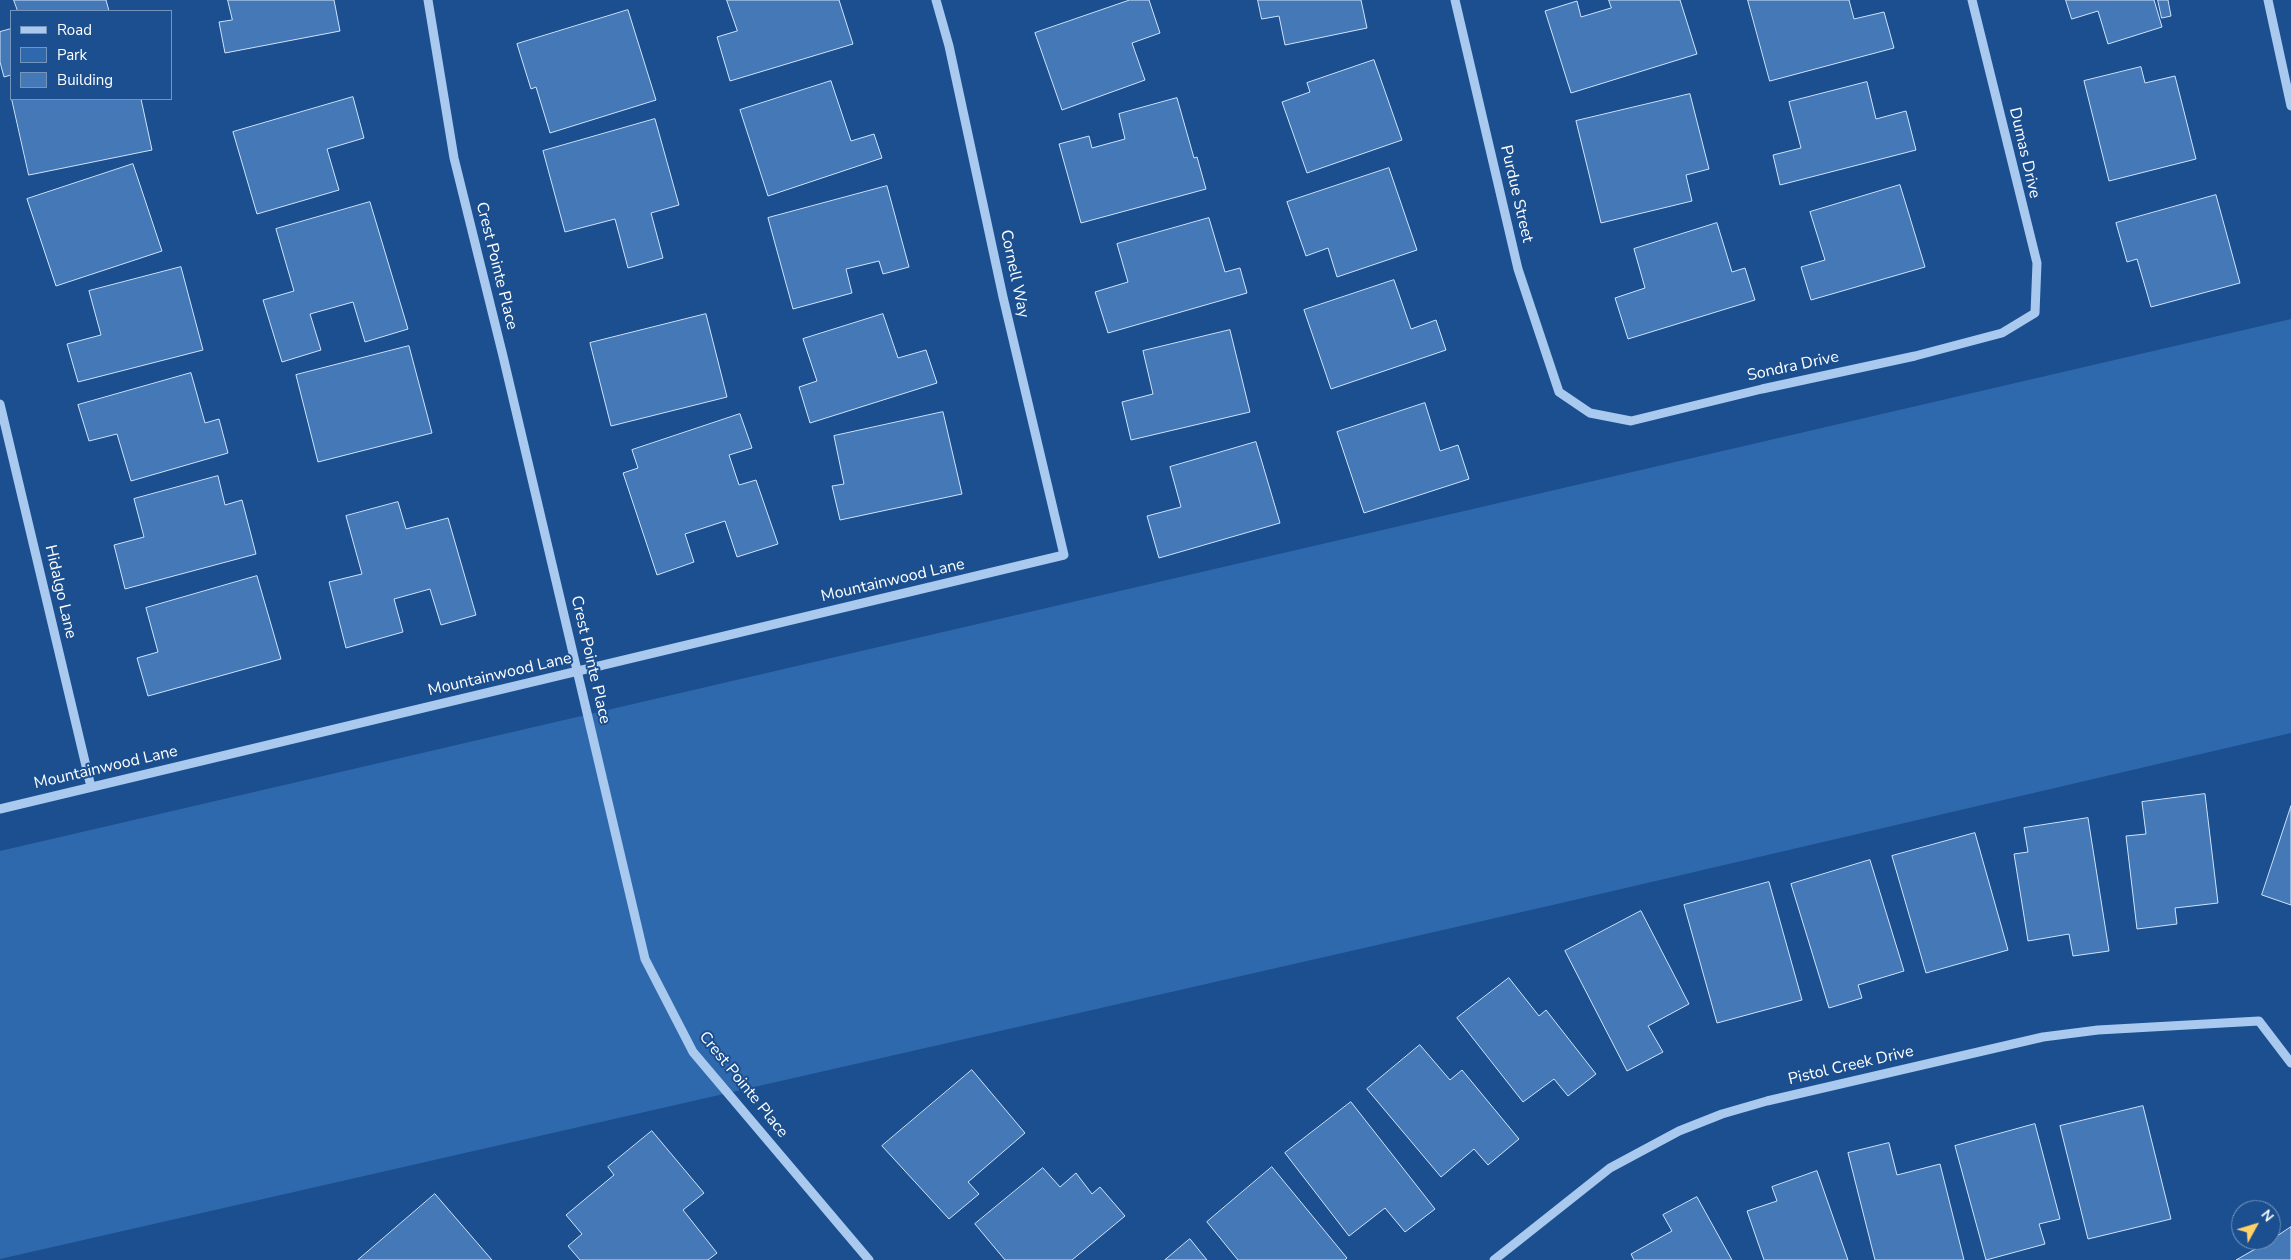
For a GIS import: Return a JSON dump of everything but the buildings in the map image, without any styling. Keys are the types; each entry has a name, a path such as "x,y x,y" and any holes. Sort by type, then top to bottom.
{"street":[{"name":"Crest Pointe Place","path":"428,0 454,158 503,356 645,959 693,1052 868,1260"},
{"name":"Cornell Way","path":"936,0 950,46 1003,297 1064,555"},
{"name":"Purdue Street","path":"1455,0 1518,269 1559,392"},
{"name":"Dumas Drive","path":"1972,0 2037,263 2035,313"},
{"path":"2268,0 2291,106"},
{"name":"Sondra Drive","path":"1559,392 1590,413 1631,421 1762,389 1915,356 2002,333 2035,313"},
{"name":"Hidalgo Lane","path":"0,404 91,787"},
{"name":"Mountainwood Lane","path":"0,809 1064,555"},
{"name":"Pistol Creek Drive","path":"1494,1260 1610,1168 1679,1131 1722,1114 1767,1101 2043,1037 2098,1030 2259,1021 2291,1062"}],"green space":[{"path":"2291,319 2291,733 1557,904 0,1259 0,851"}]}
